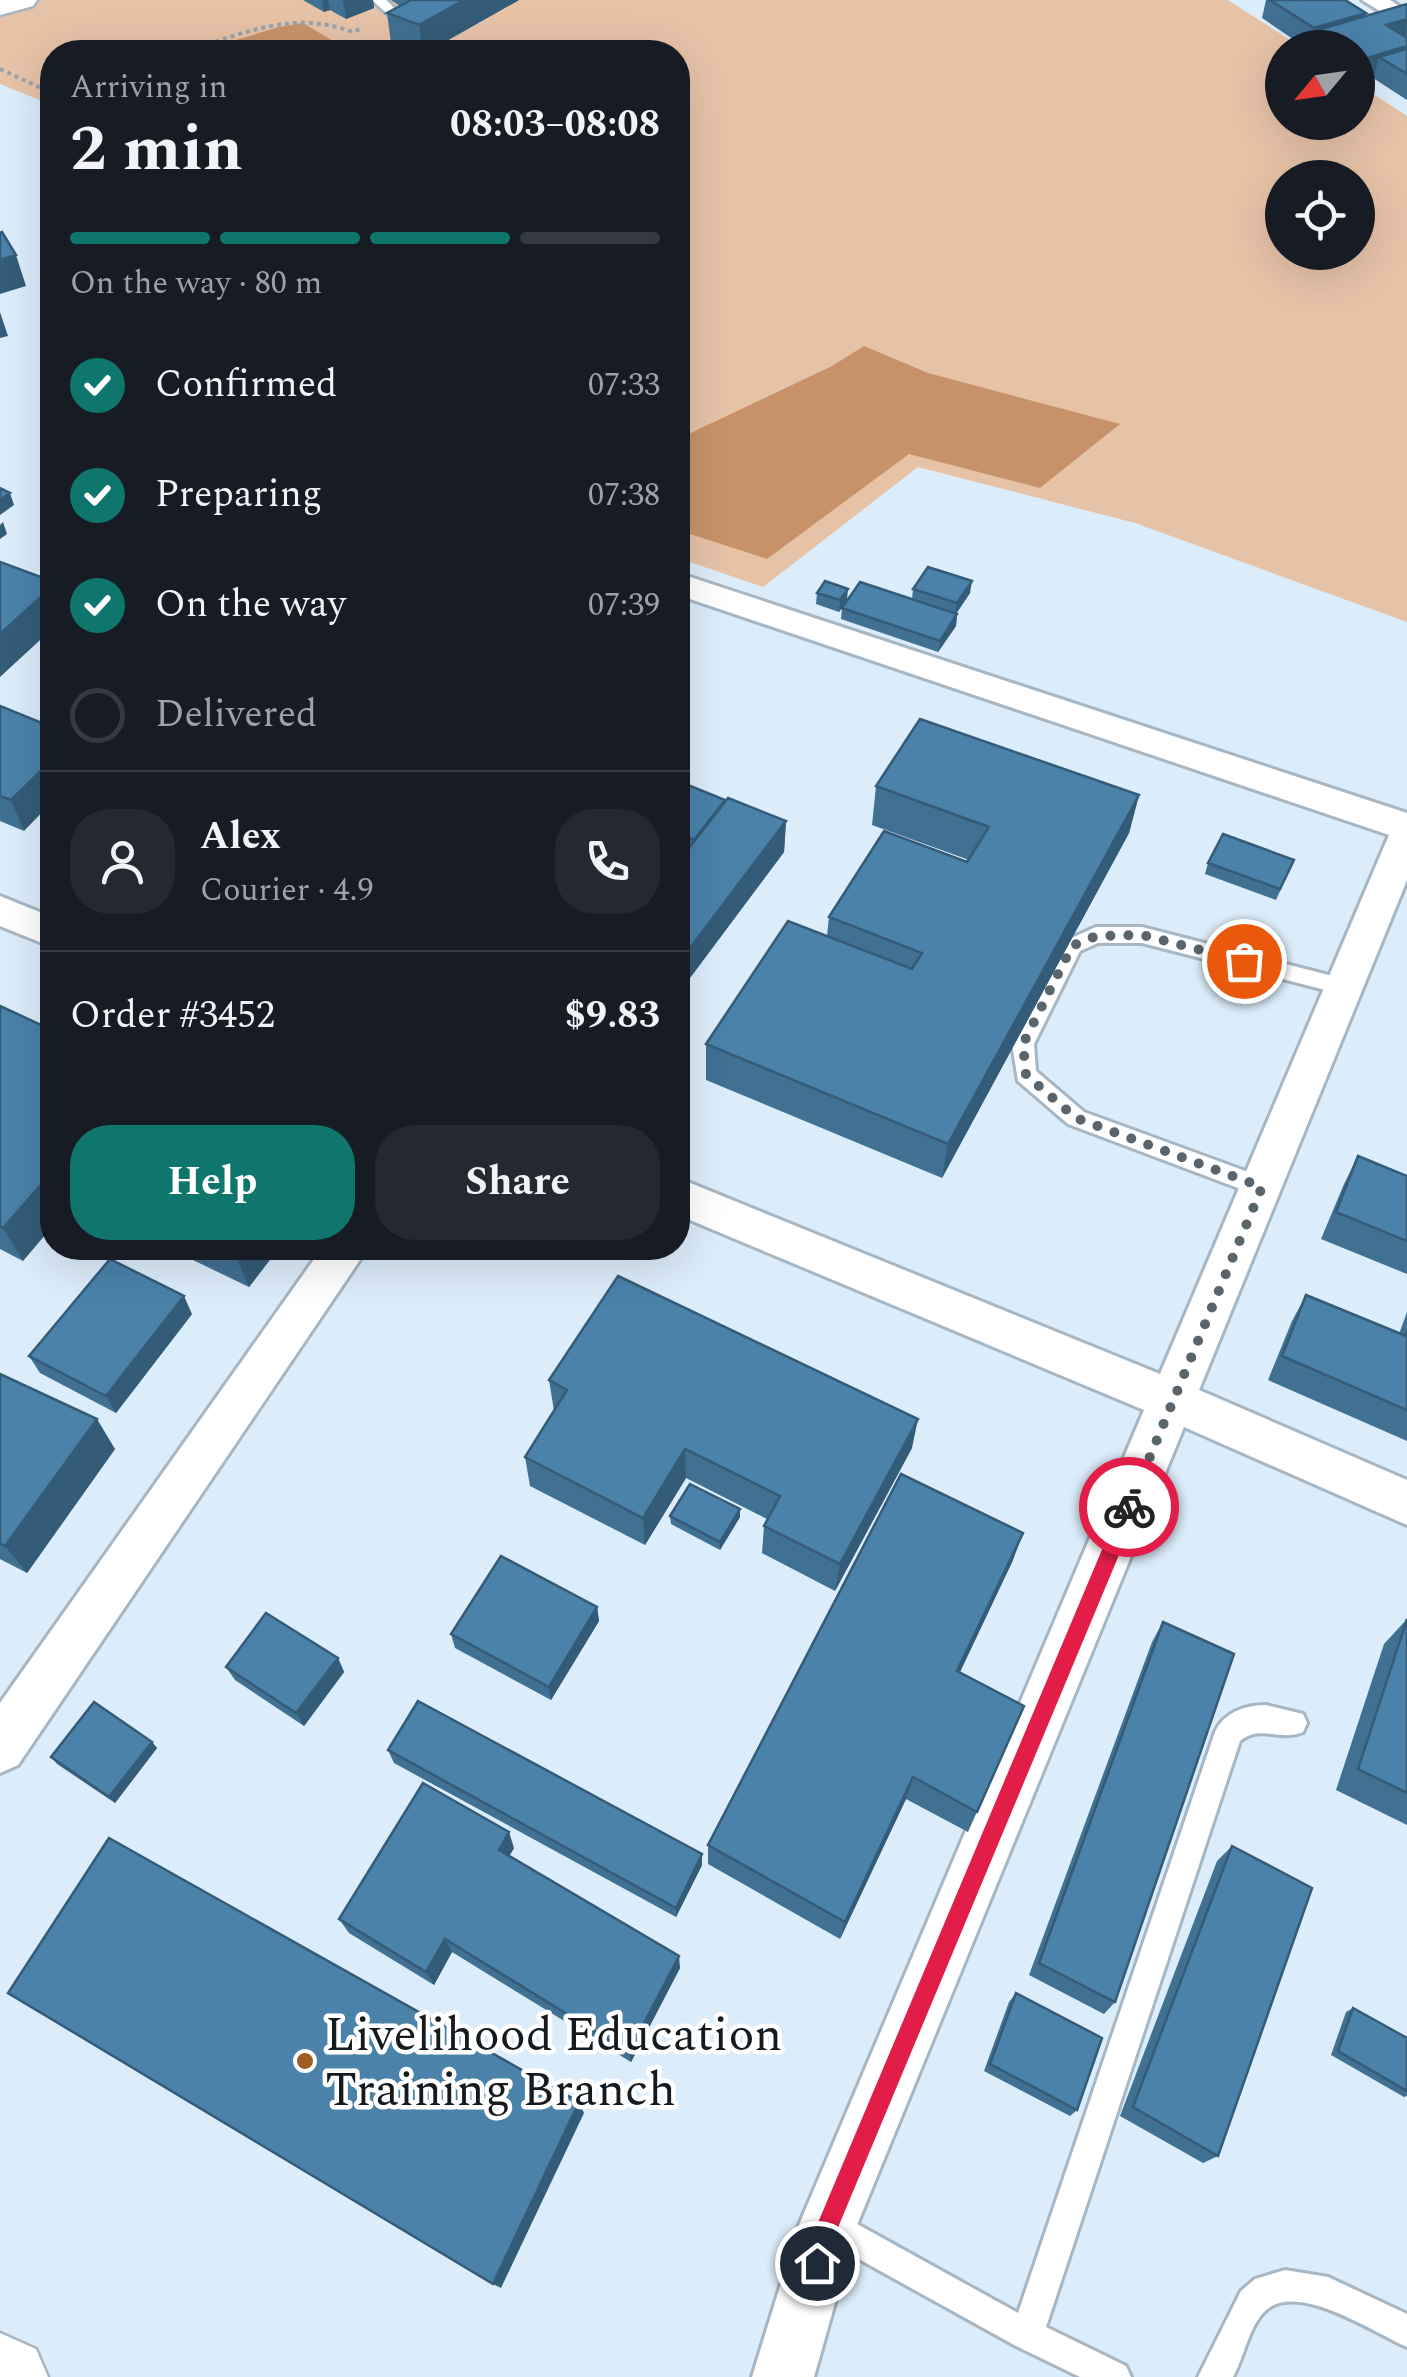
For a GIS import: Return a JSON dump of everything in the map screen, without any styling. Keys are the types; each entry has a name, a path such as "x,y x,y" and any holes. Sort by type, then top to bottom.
{"main road":[{"path":"0,6 22,0"},
{"path":"0,2373 8,2377"}],"street":[{"path":"1374,0 1407,20"},
{"path":"690,588 1407,827"},
{"path":"783,2377 828,2225 1407,835"},
{"path":"0,910 40,927"},
{"path":"690,1201 1174,1401 1407,1503"},
{"path":"0,1748 338,1260"}],"lane":[{"path":"378,0 397,16"},
{"path":"1262,1187 1076,1118 1026,1075 1023,1044 1072,946 1096,936 1142,935 1345,987"},
{"path":"1027,2334 1228,1732 1242,1720 1255,1716 1293,1723"},
{"path":"828,2225 1027,2334 1115,2377"},
{"path":"1214,2377 1225,2364 1254,2299 1274,2284 1296,2284 1346,2301 1407,2331"}],"path":[{"path":"225,40 294,19 328,19 352,32 397,16"},
{"path":"0,69 40,87"}],"shaded area":[{"path":"0,0 1228,0 1275,30 1265,30 1265,140 1375,140 1375,95 1407,116 1407,622 1135,523 918,467 763,587 690,562 690,40 40,40 40,100 0,84"},
{"path":"303,23 331,40 236,40"},
{"path":"864,346 928,373 1120,424 1040,488 909,454 767,559 690,534 690,433 832,366"}],"building":[{"path":"411,0 464,0 419,25 387,13"},
{"path":"1270,0 1345,0 1366,13 1314,28"},
{"path":"1407,4 1407,19 1386,25 1407,38 1407,46 1375,56 1375,30 1318,30"},
{"path":"1407,49 1407,74 1379,57"},
{"path":"0,233 16,255 0,260"},
{"path":"0,562 40,577 40,598 0,634"},
{"path":"928,567 972,581 957,603 913,589"},
{"path":"825,581 848,589 840,600 817,593"},
{"path":"860,582 957,614 940,641 842,608"},
{"path":"0,706 40,722 40,772 11,800 0,796"},
{"path":"920,719 1139,795 948,1144 706,1044 788,921 912,969 922,953 829,917 884,831 967,862 989,827 876,786"},
{"path":"690,786 725,800 694,840 690,838"},
{"path":"728,798 786,821 690,948 690,847"},
{"path":"1223,834 1294,860 1280,889 1208,863"},
{"path":"0,1006 40,1024 40,1186 3,1228"},
{"path":"1358,1156 1407,1176 1407,1241 1336,1212"},
{"path":"109,1260 184,1296 106,1396 29,1356"},
{"path":"618,1276 918,1419 840,1564 764,1526 780,1496 685,1449 643,1518 525,1457 567,1390 549,1380"},
{"path":"1306,1295 1406,1336 1407,1332 1407,1410 1282,1356"},
{"path":"0,1374 97,1419 5,1546 0,1543"},
{"path":"901,1474 1023,1533 957,1671 1024,1706 977,1812 913,1777 845,1922 708,1845"},
{"path":"690,1484 740,1509 720,1542 670,1516"},
{"path":"501,1556 597,1607 549,1687 451,1634"},
{"path":"266,1613 338,1658 296,1713 226,1667"},
{"path":"1407,1619 1407,1793 1358,1769"},
{"path":"1163,1622 1234,1654 1115,2002 1039,1963"},
{"path":"418,1701 702,1854 676,1908 388,1750"},
{"path":"94,1702 152,1742 109,1797 51,1757"},
{"path":"423,1783 509,1832 499,1850 679,1956 629,2052 445,1939 426,1972 339,1919"},
{"name":"Livelihood Education Training Branch","path":"109,1838 579,2102 493,2284 8,1993"},
{"path":"1232,1846 1312,1888 1218,2156 1133,2107"},
{"path":"1016,1993 1102,2038 1077,2110 990,2064"},
{"path":"1353,2008 1407,2038 1407,2091 1338,2051"}],"way so far":[{"path":"1129,1507 1262,1187 1076,1118 1026,1075 1023,1044 1072,946 1096,936 1142,935 1244,961"}],"place":[{"name":"Livelihood Education Training Branch","path":"305,2061"}],"route":[{"path":"817,2263 828,2225 1129,1507"}]}
